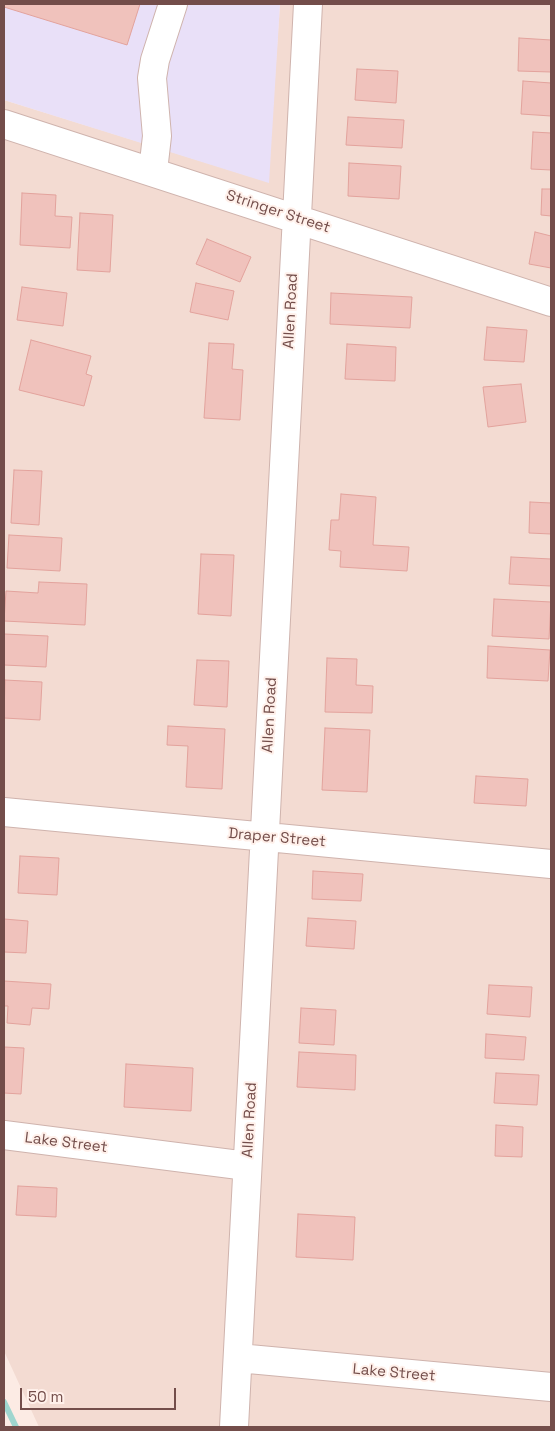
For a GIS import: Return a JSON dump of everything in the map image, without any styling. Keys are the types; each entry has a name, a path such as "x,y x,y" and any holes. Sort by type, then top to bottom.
{"street":[{"path":"153,171 156,126 152,78 155,60 173,4"},
{"name":"Allen Road","path":"234,1427 308,4"},
{"name":"Stringer Street","path":"4,124 551,302"},
{"name":"Draper Street","path":"4,812 551,864"},
{"name":"Lake Street","path":"4,1135 247,1166"},
{"name":"Lake Street","path":"238,1358 551,1387"}],"shaded area":[{"path":"4,4 280,4 269,183 4,100"},
{"path":"280,4 551,4 551,1427 39,1427 4,1351 4,100 268,182"}],"building":[{"path":"4,4 140,4 127,45 4,7"},
{"path":"519,38 551,40 551,72 518,71"},
{"path":"357,69 398,71 396,103 355,100"},
{"path":"523,81 551,83 551,116 521,114"},
{"path":"348,117 404,120 402,148 346,145"},
{"path":"533,132 551,133 551,170 531,169"},
{"path":"349,163 401,166 399,199 348,196"},
{"path":"542,189 551,189 551,216 541,215"},
{"path":"22,193 56,195 55,216 72,217 70,248 20,245"},
{"path":"80,213 113,215 110,272 77,270"},
{"path":"535,232 551,236 551,268 529,264"},
{"path":"207,239 251,257 240,282 196,264"},
{"path":"196,283 234,291 228,320 190,312"},
{"path":"22,287 67,293 63,326 17,320"},
{"path":"331,293 412,297 410,328 330,324"},
{"path":"487,327 527,330 524,362 484,360"},
{"path":"31,340 91,356 86,374 92,376 84,406 19,390"},
{"path":"209,343 234,344 232,369 243,370 240,420 204,418"},
{"path":"347,344 396,347 395,381 345,379"},
{"path":"521,384 526,422 488,427 483,387"},
{"path":"14,470 42,471 39,525 11,523"},
{"path":"341,494 376,497 373,545 409,547 407,571 340,567 341,551 329,550 331,520 339,520"},
{"path":"530,502 551,503 551,534 529,533"},
{"path":"9,535 62,538 60,571 7,568"},
{"path":"201,554 234,555 231,616 198,614"},
{"path":"511,557 551,559 551,586 509,584"},
{"path":"39,582 87,584 85,625 4,621 6,591 38,593"},
{"path":"494,599 551,602 549,639 492,636"},
{"path":"4,634 48,636 46,667 4,665"},
{"path":"488,646 550,650 548,681 487,678"},
{"path":"327,658 357,659 356,685 373,686 372,713 325,712"},
{"path":"197,660 229,661 227,707 194,705"},
{"path":"5,680 42,682 40,720 4,718"},
{"path":"168,726 225,729 222,789 186,787 188,746 167,745"},
{"path":"325,728 370,730 367,792 322,790"},
{"path":"476,776 528,779 526,806 474,803"},
{"path":"20,856 59,858 57,895 18,893"},
{"path":"313,871 363,874 361,901 312,899"},
{"path":"308,918 356,921 354,949 306,946"},
{"path":"4,919 28,921 26,953 4,952"},
{"path":"4,981 51,984 49,1009 32,1008 30,1025 7,1023 8,1006 4,1006"},
{"path":"489,985 532,987 530,1017 487,1014"},
{"path":"301,1008 336,1010 334,1045 299,1043"},
{"path":"486,1034 526,1037 524,1060 485,1058"},
{"path":"4,1047 24,1048 21,1094 4,1093"},
{"path":"299,1052 356,1055 355,1090 297,1087"},
{"path":"126,1064 193,1068 191,1111 124,1107"},
{"path":"496,1073 539,1075 537,1105 494,1103"},
{"path":"496,1125 523,1127 522,1157 495,1156"},
{"path":"18,1186 57,1188 56,1217 16,1215"},
{"path":"298,1214 355,1217 353,1260 296,1257"}],"waterway":[{"path":"4,1402 16,1427"}]}
